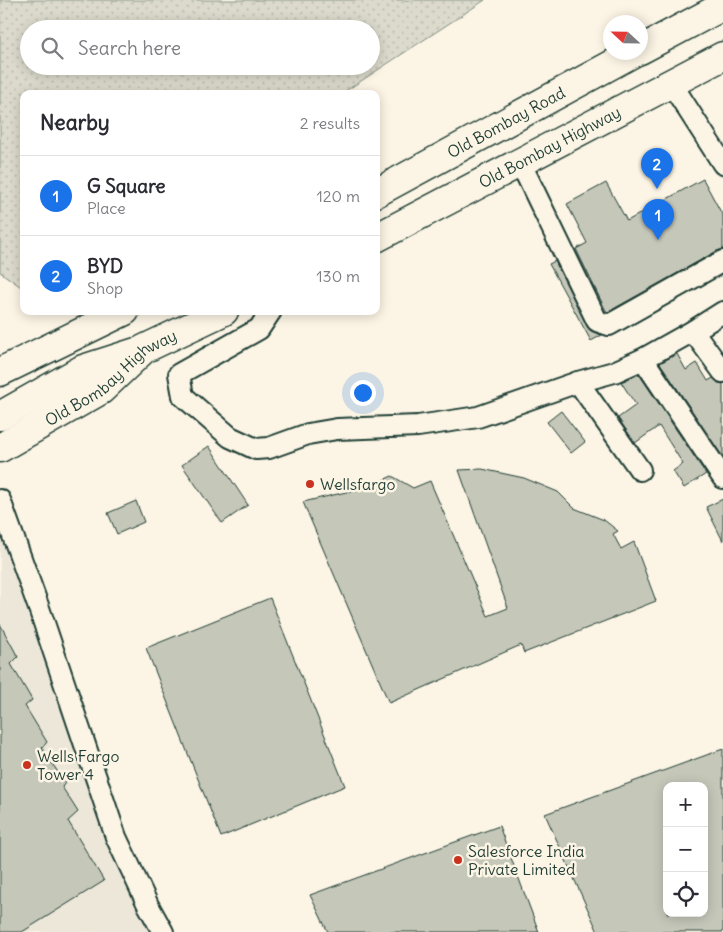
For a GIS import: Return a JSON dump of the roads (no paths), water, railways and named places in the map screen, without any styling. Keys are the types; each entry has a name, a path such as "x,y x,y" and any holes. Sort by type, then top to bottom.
{"main road":[{"path":"648,46 723,6"},
{"name":"Old Bombay Highway","path":"380,236 723,56"},
{"name":"Old Bombay Road","path":"380,191 620,60"},
{"path":"0,372 117,315"},
{"name":"Old Bombay Highway","path":"0,448 101,390 144,349 216,315"},
{"path":"0,416 83,369 144,349"}],"street":[{"path":"671,83 723,164"},
{"path":"520,162 597,322 609,325 723,261"},
{"path":"268,315 258,329 179,374 183,396 230,437 256,449 269,448 308,434 336,429 418,426 478,417 578,382 614,372 643,359 723,312"},
{"path":"694,330 723,372"},
{"path":"643,359 718,481"},
{"path":"578,382 640,470"},
{"path":"0,500 40,611 116,837 163,932"}],"place":[{"name":"BYD","path":"657,189"},
{"name":"G Square","path":"658,240"},
{"name":"Wellsfargo","path":"310,484"},
{"name":"Wells Fargo Tower 4","path":"27,765"},
{"name":"Salesforce India Private Limited","path":"458,860"}]}
